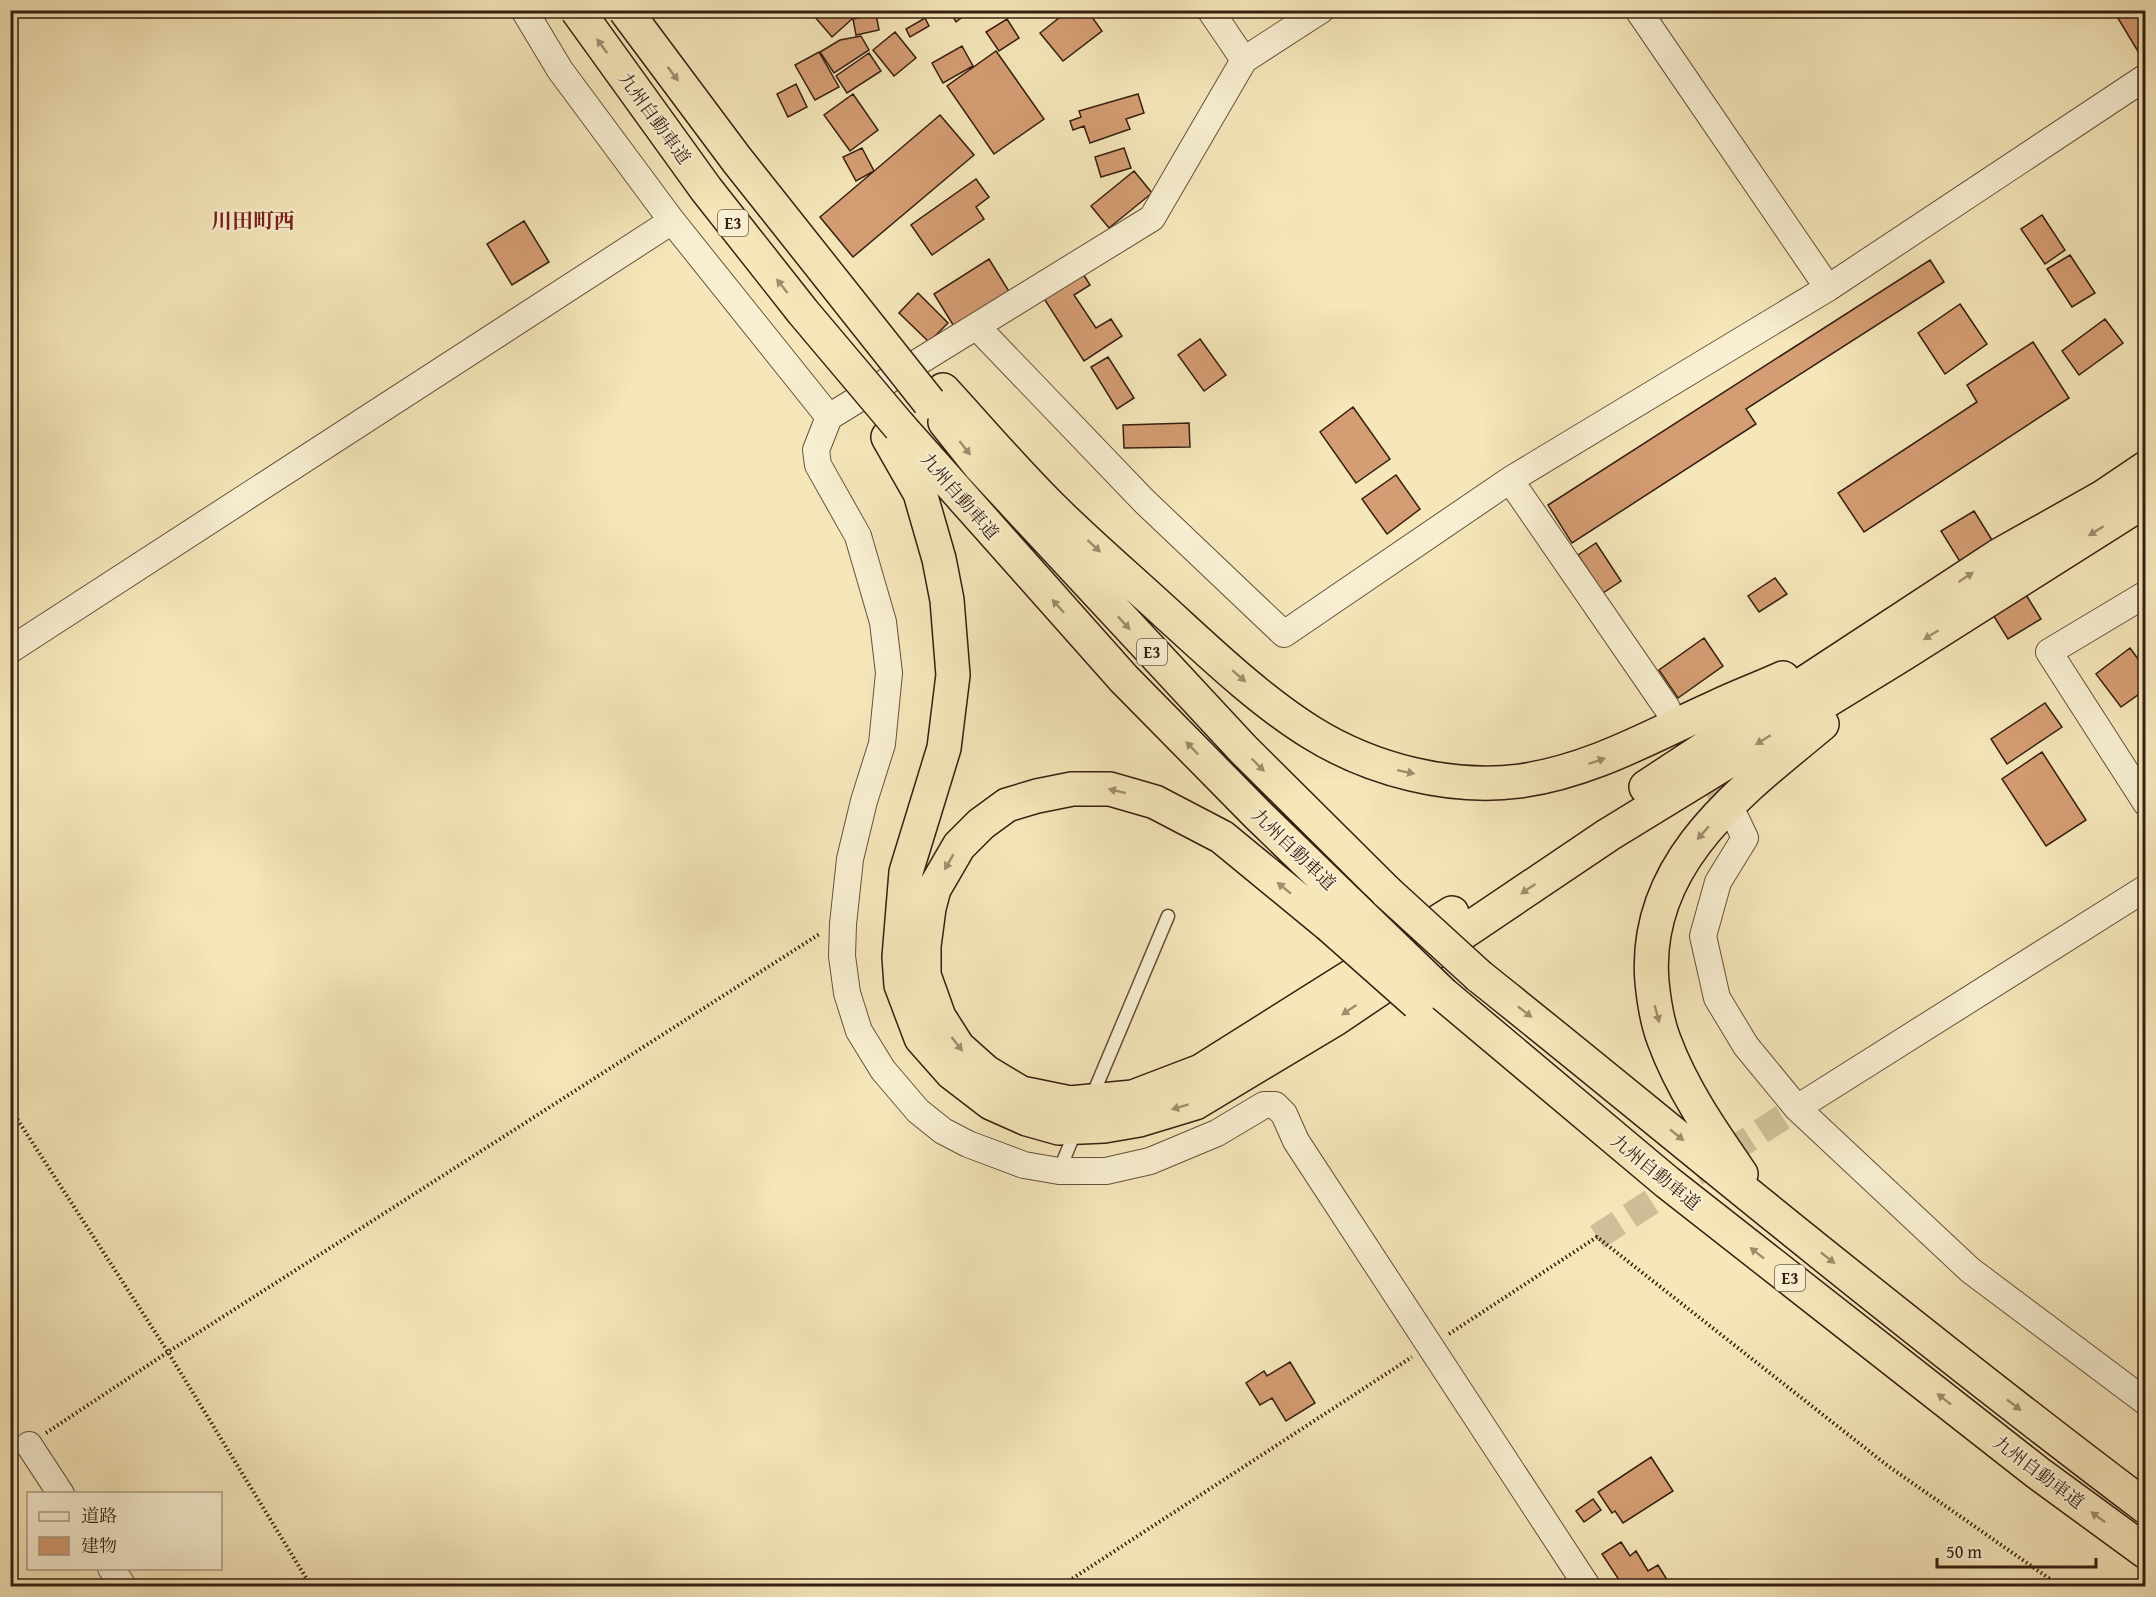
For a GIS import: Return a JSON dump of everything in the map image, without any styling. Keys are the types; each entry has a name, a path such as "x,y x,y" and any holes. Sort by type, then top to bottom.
{"highway":[{"name":"九州自動車道","path":"577,10 705,189 894,432 1124,679 1258,815 1341,916 1430,998 2038,1473 2145,1552"},
{"path":"625,10 737,160 936,396 1051,507 1186,631 1272,705 1313,733 1355,755 1401,772 1473,784 1520,781 1567,771 1615,755 1718,706 1865,644"},
{"name":"九州自動車道","path":"936,396 980,466 1243,750 1387,892 1479,976 1785,1224 2145,1507"},
{"path":"894,432 920,493 937,550 947,600 953,675 944,748 906,872 899,957 901,985 921,1038 952,1073 991,1103 1028,1119 1059,1128 1104,1126 1139,1120 1195,1103 1335,1019 1608,835 1903,654 2145,500"},
{"path":"2103,496 2145,442"},
{"path":"1341,916 1222,837 1155,802 1110,789 1072,789 1037,796 1007,806 981,824 959,846 934,889 931,899 924,946 924,975 939,1017 958,1047 986,1072 1022,1093 1070,1103 1133,1096 1201,1071 1478,897 1998,556 2103,496 2145,468"},
{"path":"1785,1224 1743,1178 1715,1136 1687,1091 1663,1040 1654,1004 1650,957 1657,915 1672,878 1689,850 1745,787 1903,654"}],"street":[{"path":"524,10 560,70 672,221 829,417"},
{"path":"1210,10 1244,60"},
{"path":"1321,10 1244,60 1152,218 829,417 816,450 818,465 858,536 883,621 889,673 882,744 850,859 842,956 847,993 859,1031 883,1070 918,1111 943,1131 968,1144 1024,1165 1059,1171 1106,1171 1150,1161 1217,1133 1263,1105 1275,1105 1284,1113 1296,1141 1587,1587"},
{"path":"1638,10 1828,288"},
{"path":"977,327 1144,501 1284,634 1510,480 1828,288 2145,77"},
{"path":"10,650 672,221"},
{"path":"1510,480 1667,708"},
{"path":"2145,594 2049,652 2145,803"},
{"path":"1736,819 1745,838 1718,882 1703,936 1717,998 1746,1046 1797,1108 1970,1270 2145,1402"},
{"path":"1797,1108 2145,888"},
{"path":"29,1445 60,1492"},
{"path":"112,1570 123,1587"}],"lane":[{"path":"1096,1087 1168,916"},
{"path":"1059,1171 1071,1142"}],"path":[{"path":"29,1445 168,1352 819,934 843,924"},
{"path":"10,1108 168,1352 311,1587"},
{"path":"1061,1587 1597,1237 1888,1466 2060,1587"}],"building":[{"path":"809,10 845,10 852,19 832,37"},
{"path":"949,10 972,10 956,22"},
{"path":"1069,10 1087,10 1102,31 1063,61 1040,33"},
{"path":"2113,10 2146,10 2146,56 2142,58"},
{"path":"876,14 879,30 856,35 853,19"},
{"path":"925,18 929,26 910,37 906,29"},
{"path":"1007,19 1019,38 999,51 986,32"},
{"path":"895,32 916,58 894,76 873,50"},
{"path":"861,36 869,50 834,73 820,52 840,40"},
{"path":"962,46 973,66 943,83 932,63"},
{"path":"996,51 1044,119 994,154 947,86"},
{"path":"819,52 839,87 815,100 795,65"},
{"path":"869,53 881,71 847,93 836,76"},
{"path":"796,84 807,107 788,117 777,94"},
{"path":"853,94 878,130 850,151 824,115"},
{"path":"1138,94 1144,113 1126,119 1130,129 1090,143 1084,126 1073,130 1070,121 1081,117 1079,111"},
{"path":"940,115 974,155 853,257 820,217"},
{"path":"862,148 874,171 856,181 843,157"},
{"path":"1124,148 1131,168 1101,177 1095,157"},
{"path":"1134,171 1152,193 1109,228 1091,206"},
{"path":"976,179 989,197 976,207 984,219 932,255 911,225"},
{"path":"2042,215 2065,250 2045,264 2021,229"},
{"path":"524,221 549,262 512,285 487,244"},
{"path":"2070,255 2095,293 2072,307 2047,269"},
{"path":"989,259 1010,293 955,328 934,294"},
{"path":"1930,260 1944,282 1746,409 1756,424 1572,543 1548,505"},
{"path":"1082,272 1090,285 1074,295 1096,328 1111,319 1122,336 1084,361 1043,297"},
{"path":"918,293 948,323 929,342 899,313"},
{"path":"1960,304 1987,344 1945,374 1918,333"},
{"path":"2105,319 2123,343 2079,375 2062,351"},
{"path":"1200,339 1226,375 1204,391 1178,355"},
{"path":"2033,342 2069,398 1864,532 1838,493 1977,402 1967,385"},
{"path":"1108,357 1134,398 1117,409 1091,367"},
{"path":"1353,407 1390,459 1356,483 1320,432"},
{"path":"1189,423 1190,447 1124,448 1123,425"},
{"path":"1396,475 1420,509 1387,534 1362,499"},
{"path":"1974,511 2041,619 2008,639 1941,531"},
{"path":"1596,543 1621,581 1603,593 1578,555"},
{"path":"1775,578 1787,594 1759,612 1748,596"},
{"path":"1704,638 1723,666 1678,698 1659,670"},
{"path":"2130,648 2146,670 2146,689 2121,707 2096,674"},
{"path":"2045,703 2062,727 2007,764 1991,739"},
{"path":"2042,752 2086,820 2046,846 2002,779"},
{"path":"1290,1362 1315,1403 1286,1421 1272,1398 1260,1405 1246,1383 1264,1371 1267,1376"},
{"path":"1651,1457 1673,1491 1623,1523 1615,1511 1612,1513 1598,1492"},
{"path":"1593,1499 1601,1510 1584,1522 1576,1511"},
{"path":"1621,1542 1630,1556 1636,1551 1648,1571 1658,1565 1669,1583 1664,1586 1623,1586 1602,1554"}],"tunnel":[{"path":"1668,709 1736,819"},
{"path":"1597,1237 1797,1108"}],"district":[{"name":"川田町西","path":"253,220"}]}
